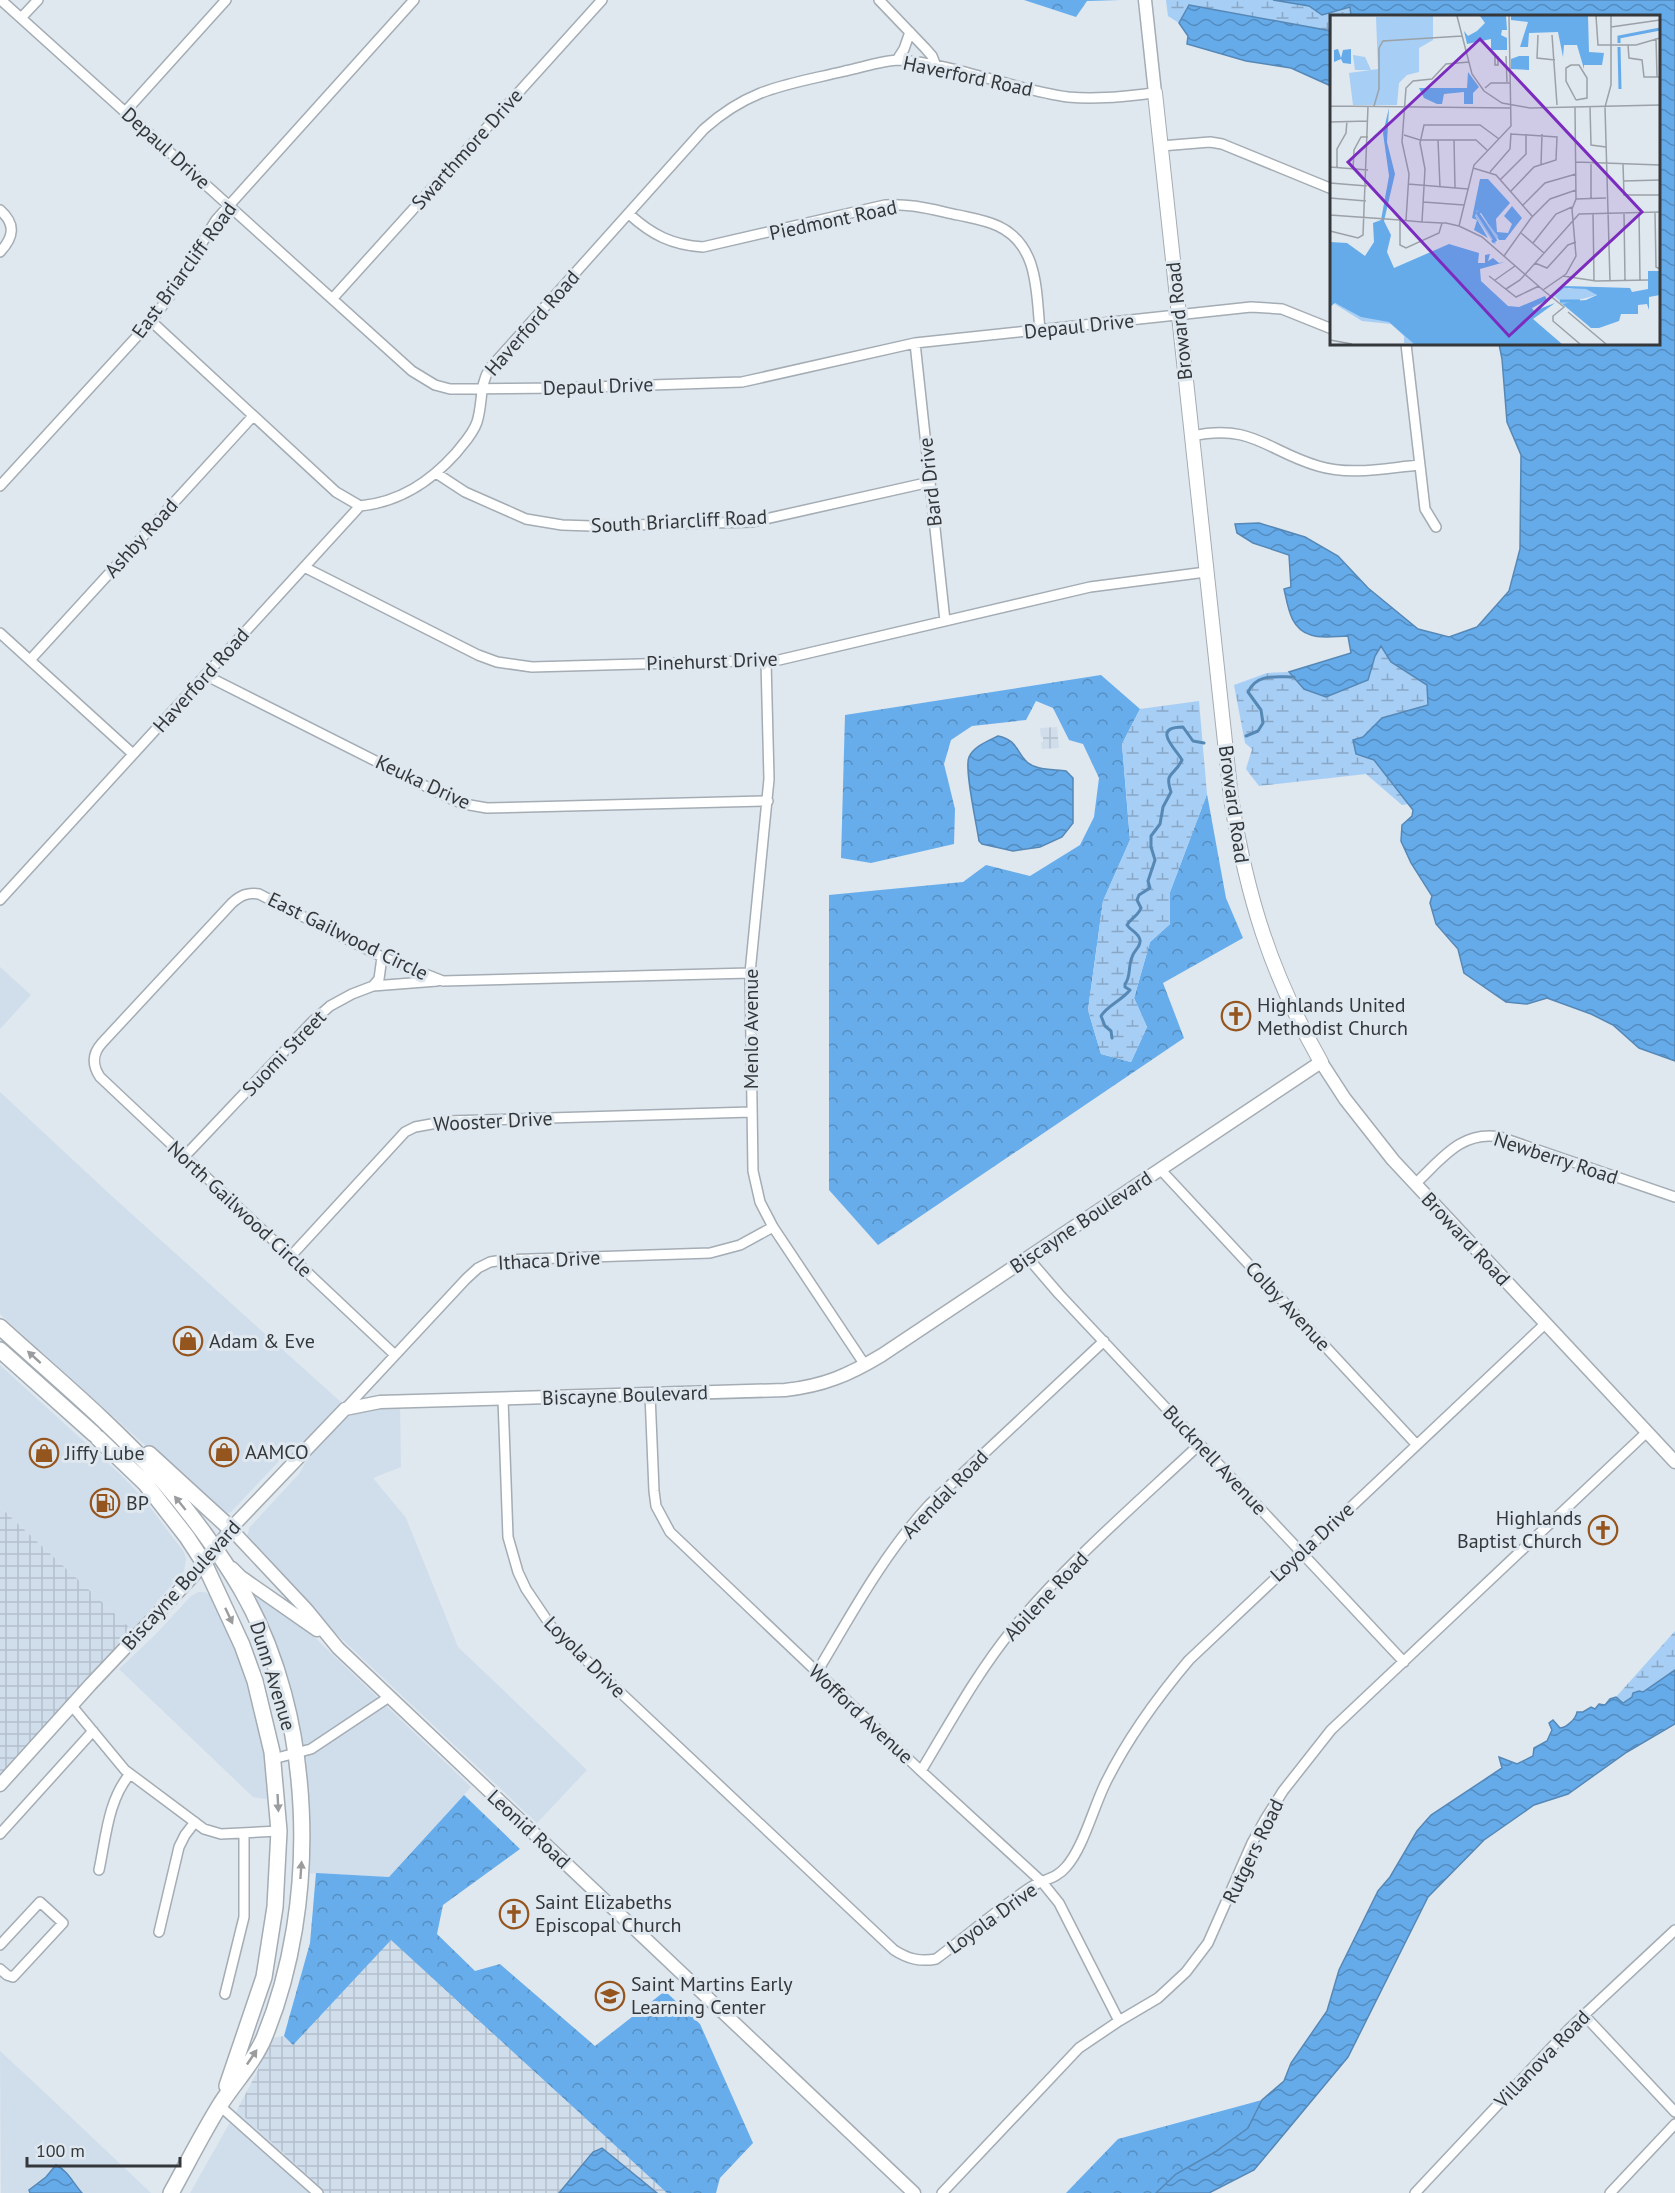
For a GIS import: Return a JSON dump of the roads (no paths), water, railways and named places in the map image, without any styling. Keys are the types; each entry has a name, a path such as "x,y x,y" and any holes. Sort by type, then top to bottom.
{"main road":[{"name":"Broward Road","path":"1155,93 1231,798 1244,875 1275,970 1321,1062"},
{"name":"Dunn Avenue","path":"0,1327 93,1411 161,1479 190,1515 242,1590 264,1639 284,1698 295,1754 302,1818 302,1856 297,1910 287,1965 263,2040 220,2106 171,2193"},
{"name":"Dunn Avenue","path":"0,1350 145,1483 187,1537 204,1563 242,1645 255,1681 273,1760 279,1831 275,1907 264,1977 220,2106"},
{"path":"27,1374 35,1376 57,1390 65,1392 69,1390"},
{"path":"93,1411 110,1420 231,1529"},
{"path":"275,1907 297,1910"}],"street":[{"name":"Depaul Drive","path":"1,0 419,376 435,385 450,389 742,382 915,343 1267,307 1296,314 1330,328"},
{"path":"21,18 38,0"},
{"path":"125,112 226,0"},
{"name":"East Briarcliff Road","path":"0,486 151,321 169,297 211,228 229,205 414,0"},
{"name":"Swarthmore Drive","path":"333,298 602,0"},
{"path":"879,0 932,56 936,66"},
{"name":"Broward Road","path":"1145,0 1155,93"},
{"path":"897,60 910,32"},
{"name":"Haverford Road","path":"0,900 360,506 399,496 422,484 436,473 473,430 477,420 483,378 489,368 704,129 748,98 789,84 897,60 936,66 1068,97 1101,99 1155,93"},
{"path":"1161,146 1210,142 1222,144 1330,188"},
{"name":"Piedmont Road","path":"629,214 663,239 676,244 703,247 885,205 916,206 990,223 1014,236 1027,252 1034,272 1040,330"},
{"path":"0,210 10,221 12,228 11,237 0,252"},
{"path":"151,321 336,492 360,506"},
{"name":"Bard Drive","path":"915,343 945,621"},
{"path":"1406,345 1425,509 1436,527"},
{"name":"Ashby Road","path":"30,660 253,416"},
{"path":"1192,436 1218,433 1253,437 1318,466 1338,471 1356,472 1419,465"},
{"name":"South Briarcliff Road","path":"436,473 465,492 526,519 562,525 591,526 752,522 930,482"},
{"name":"Pinehurst Drive","path":"304,567 478,655 497,662 532,667 779,660 1090,587 1206,572"},
{"path":"0,633 133,754"},
{"name":"Menlo Avenue","path":"766,661 768,801 750,974 751,1112 755,1189 773,1227 865,1365"},
{"name":"Keuka Drive","path":"206,675 451,799 474,807 768,801"},
{"name":"East Gailwood Circle","path":"94,1059 102,1043 232,903 244,894 259,894 382,957 442,981 750,974"},
{"path":"373,986 379,979 382,957"},
{"name":"Suomi Street","path":"184,1157 330,1006 351,994 373,986 442,981"},
{"name":"North Gailwood Circle","path":"94,1059 94,1066 100,1077 395,1354"},
{"name":"Broward Road","path":"1321,1062 1371,1135 1415,1185 1675,1462"},
{"name":"Biscayne Boulevard","path":"0,1785 204,1563 231,1529 345,1409 380,1402 804,1388 837,1379 865,1365 1321,1062"},
{"name":"Wooster Drive","path":"291,1256 405,1132 415,1127 448,1121 751,1112"},
{"name":"Newberry Road","path":"1415,1185 1459,1143 1486,1135 1500,1137 1675,1197"},
{"name":"Colby Avenue","path":"1160,1169 1416,1444"},
{"name":"Ithaca Drive","path":"345,1409 466,1279 478,1268 490,1262 556,1257 710,1253 740,1245 773,1227"},
{"name":"Bucknell Avenue","path":"1028,1258 1404,1662"},
{"name":"Loyola Drive","path":"502,1399 508,1537 518,1572 543,1616 553,1629 894,1950 914,1960 925,1961 936,1959 1033,1886 1055,1878 1070,1861 1129,1739 1166,1686 1211,1637 1546,1323"},
{"name":"Arendal Road","path":"817,1672 874,1577 910,1526 929,1505 1104,1341"},
{"name":"Wofford Avenue","path":"650,1394 654,1491 657,1506 666,1526 679,1542 1042,1882 1059,1903 1119,2021"},
{"name":"Rutgers Road","path":"942,2193 1067,2059 1090,2040 1144,2008 1172,1987 1198,1958 1220,1919 1252,1843 1283,1791 1331,1730 1647,1432"},
{"name":"Abilene Road","path":"921,1771 986,1665 1035,1602 1200,1444"},
{"name":"Leonid Road","path":"231,1529 307,1610 327,1637"},
{"name":"Leonid Road","path":"214,1550 241,1577 327,1637 914,2193"},
{"path":"273,1760 311,1749 389,1697"},
{"path":"72,1706 117,1762 204,1829 214,1833 279,1831"},
{"path":"0,1834 93,1731"},
{"path":"99,1870 113,1804 117,1792 130,1774"},
{"path":"159,1932 179,1847 185,1834 195,1822"},
{"path":"225,1994 244,1917 244,1833"},
{"path":"0,1945 40,1902 63,1923 13,1977 0,1969"},
{"name":"Villanova Road","path":"1415,2193 1584,2015 1675,1930"},
{"path":"1584,2015 1675,2112"},
{"path":"220,2106 318,2193"},
{"path":"1610,2193 1675,2124"}],"water":[{"path":"1273,0 1675,0 1675,1061 1639,1048 1613,1025 1591,1014 1547,998 1527,1004 1506,1002 1464,973 1458,949 1436,924 1430,903 1432,896 1411,863 1401,841 1402,825 1412,816 1413,810 1374,760 1356,754 1353,740 1363,737 1382,718 1428,705 1427,685 1391,662 1381,646 1375,656 1368,680 1326,697 1304,689 1289,672 1351,653 1348,636 1315,636 1298,628 1291,616 1284,589 1291,587 1289,555 1253,543 1237,533 1235,524 1259,523 1305,537 1338,556 1368,588 1418,629 1449,637 1477,627 1509,591 1520,549 1521,455 1507,422 1499,345 1660,345 1660,15 1351,15 1350,7 1322,15 1309,6"},
{"path":"1189,5 1330,31 1330,86 1291,68 1246,61 1187,44 1188,36 1179,23"},
{"path":"998,736 1012,742 1029,764 1039,768 1066,771 1073,778 1073,823 1062,837 1040,847 1013,851 982,844 979,841 969,784 969,757 978,747"},
{"path":"1675,1670 1675,1724 1627,1752 1568,1794 1534,1805 1484,1840 1428,1897 1348,2057 1254,2170 1209,2193 1156,2193 1176,2174 1215,2152 1248,2128 1262,2100 1284,2081 1291,2063 1327,2011 1339,1970 1378,1891 1390,1877 1417,1831 1431,1815 1502,1768 1499,1757 1517,1764 1533,1756 1534,1748 1547,1741 1552,1730 1549,1723 1553,1720 1562,1728 1573,1720 1577,1712 1583,1712 1591,1707 1595,1709 1599,1704 1605,1705 1610,1699 1616,1697 1623,1703 1632,1697 1633,1693 1643,1692"},
{"path":"602,2148 657,2193 559,2193 593,2152"},
{"path":"56,2165 67,2174 82,2193 30,2193 29,2190 46,2177"}],"waterway":[{"path":"1246,736 1258,731 1263,723 1261,710 1248,692 1252,686 1268,677 1294,677"},
{"path":"1112,1038 1111,1031 1105,1026 1101,1016 1130,990 1125,987 1125,984 1131,960 1140,940 1127,925 1141,908 1137,900 1139,895 1150,888 1148,881 1155,860 1151,847 1151,836 1160,824 1163,807 1171,792 1169,777 1182,760 1168,740 1168,731 1183,727 1193,741 1204,743"}],"place":[{"name":"Highlands United Methodist Church","path":"1236,1016"},
{"name":"Adam & Eve","path":"188,1341"},
{"name":"AAMCO","path":"224,1452"},
{"name":"Jiffy Lube","path":"44,1453"},
{"name":"BP","path":"105,1503"},
{"name":"Highlands Baptist Church","path":"1603,1530"},
{"name":"Saint Elizabeths Episcopal Church","path":"514,1914"},
{"name":"Saint Martins Early Learning Center","path":"610,1996"}]}
